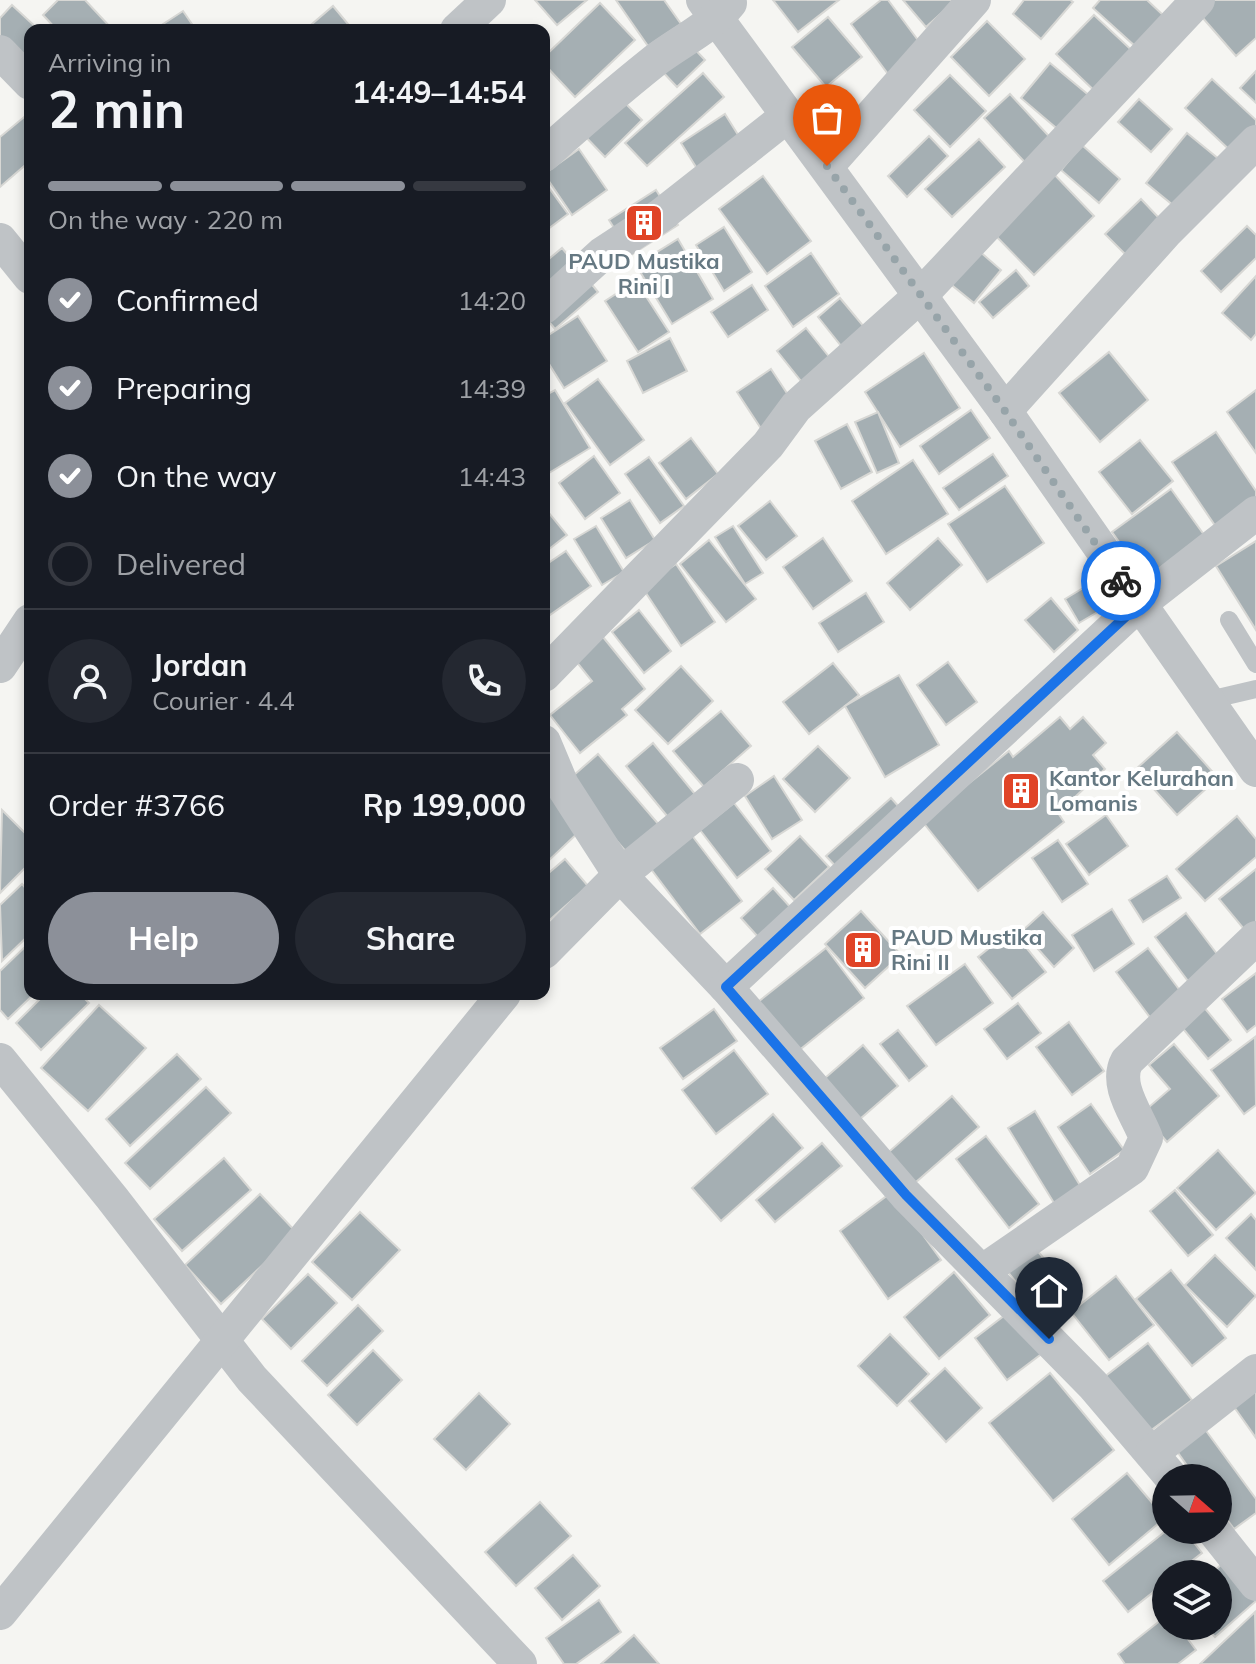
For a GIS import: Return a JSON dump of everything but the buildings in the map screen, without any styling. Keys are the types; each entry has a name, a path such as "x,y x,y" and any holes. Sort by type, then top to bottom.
{"street":[{"path":"463,24 489,0"},
{"path":"827,166 974,0"},
{"path":"550,669 768,445 796,407 920,296 1198,0"},
{"path":"550,150 718,6 786,117 827,166 1005,411 1256,770"},
{"path":"0,52 24,77"},
{"path":"550,302 602,254 660,216 786,117"},
{"path":"1005,411 1167,231 1256,142"},
{"path":"0,240 24,270"},
{"path":"726,987 1138,605 1256,513"},
{"path":"0,666 24,630"},
{"path":"550,756 562,785 620,875 726,987 906,1195 1093,1385 1161,1464"},
{"path":"550,946 620,875 737,780"},
{"path":"983,1271 1132,1168 1146,1138 1121,1083 1122,1070 1127,1061 1256,938"},
{"path":"0,1613 499,1000"},
{"path":"0,1060 112,1198 220,1342 520,1664"},
{"path":"1163,1464 1256,1371"},
{"path":"1224,1544 1256,1584"}],"lane":[{"path":"1229,620 1256,664"},
{"path":"1209,700 1256,689"}],"way so far":[{"path":"827,166 1005,411 1121,581"}],"place":[{"name":"PAUD Mustika Rini I","path":"644,223"},
{"name":"Kantor Kelurahan Lomanis","path":"1021,791"},
{"name":"PAUD Mustika Rini II","path":"863,950"}],"route":[{"path":"1049,1339 906,1195 726,987 1138,605 1121,581"}]}
